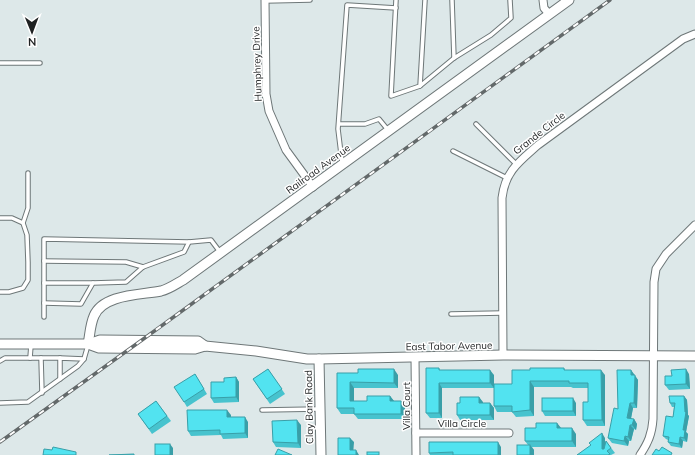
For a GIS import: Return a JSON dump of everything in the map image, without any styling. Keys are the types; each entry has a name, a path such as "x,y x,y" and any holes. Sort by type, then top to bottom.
{"main road":[{"name":"Railroad Avenue","path":"88,344 94,316 105,303 118,298 172,287 569,0"},
{"name":"East Tabor Avenue","path":"0,344 88,344 99,348 195,349 204,346 256,351 307,359 503,356 695,356"},
{"name":"Clay Bank Road","path":"319,359 321,455"}],"street":[{"name":"Humphrey Drive","path":"265,0 266,94 269,111 286,150 313,186"},
{"path":"544,0 544,8 549,14"},
{"name":"Grande Circle","path":"503,356 502,198 506,178 516,164 538,145 683,39 695,34"},
{"path":"640,455 648,444 652,432 654,282 656,269 666,254 695,225"},
{"name":"Villa Court","path":"416,358 416,455"},
{"name":"Villa Circle","path":"416,433 509,433"}],"lane":[{"path":"265,0 310,0"},
{"path":"342,165 339,124 347,0"},
{"path":"396,0 391,96 420,86 454,58 491,35 511,18 510,0"},
{"path":"420,86 424,0"},
{"path":"452,0 454,58"},
{"path":"347,5 396,8"},
{"path":"0,63 40,63"},
{"path":"339,124 364,124 379,119 389,131"},
{"path":"476,124 516,164"},
{"path":"453,151 506,178"},
{"path":"0,292 9,292 23,288 28,280 27,235 23,223 28,208 28,173"},
{"path":"0,218 12,218 23,223"},
{"path":"44,317 44,239 189,242 211,240 221,253"},
{"path":"44,283 126,282 143,267 184,252 189,242"},
{"path":"44,261 126,262 143,267"},
{"path":"44,304 81,304 94,283"},
{"path":"451,314 502,313"},
{"path":"30,358 31,344"},
{"path":"0,403 28,402 42,393 78,366 84,358 88,344"},
{"path":"0,361 5,358 84,358"},
{"path":"41,358 42,393"},
{"path":"60,358 60,379"},
{"path":"262,410 320,409"}],"building":[{"path":"426,368 439,368 439,370 490,370 490,383 439,383 439,413 426,413"},
{"path":"530,368 601,370 602,420 583,420 583,402 588,402 588,383 569,383 569,381 530,381 530,410 512,412 512,406 494,406 494,384 512,384 512,370 530,370"},
{"path":"268,369 282,389 267,399 253,379"},
{"path":"358,369 394,369 394,383 350,382 350,401 367,401 367,396 390,396 390,401 401,401 401,414 354,414 354,408 337,408 337,373 358,373"},
{"path":"686,369 686,384 665,385 665,376 672,376 671,370"},
{"path":"617,370 631,370 631,375 635,375 634,403 630,403 627,418 634,419 632,425 630,425 628,437 625,436 624,441 608,438 614,408 618,409"},
{"path":"195,374 204,389 184,402 174,387"},
{"path":"236,377 236,397 211,398 211,382 224,382 224,378"},
{"path":"669,396 684,396 686,412 683,430 685,430 684,438 680,437 679,444 668,442 669,437 663,436 666,416 673,417 675,403 670,403"},
{"path":"460,397 479,397 479,403 490,403 490,415 457,415 457,403 460,403"},
{"path":"542,398 573,398 573,411 542,411"},
{"path":"156,401 167,416 149,429 138,414"},
{"path":"187,410 227,410 227,417 245,417 245,433 220,434 220,430 188,431"},
{"path":"297,420 298,443 273,442 272,421"},
{"path":"536,423 557,423 557,428 572,428 572,441 525,441 525,428 536,428"},
{"path":"602,433 602,449 604,449 606,441 611,448 607,451 610,454 577,455 591,445 589,443"},
{"path":"338,438 350,438 350,450 356,450 356,455 338,455"},
{"path":"429,442 498,442 498,455 453,455 453,452 429,453"},
{"path":"155,444 170,444 170,455 155,455"},
{"path":"517,445 530,445 530,455 517,455"},
{"path":"53,447 76,452 76,455 43,455 44,449 52,450"},
{"path":"662,447 672,453 671,455 652,455 656,449 659,451"},
{"path":"278,449 292,455 275,455"},
{"path":"367,452 379,452 379,455 367,455"},
{"path":"134,454 134,455 109,455"}],"railway":[{"path":"0,442 610,0"}]}
